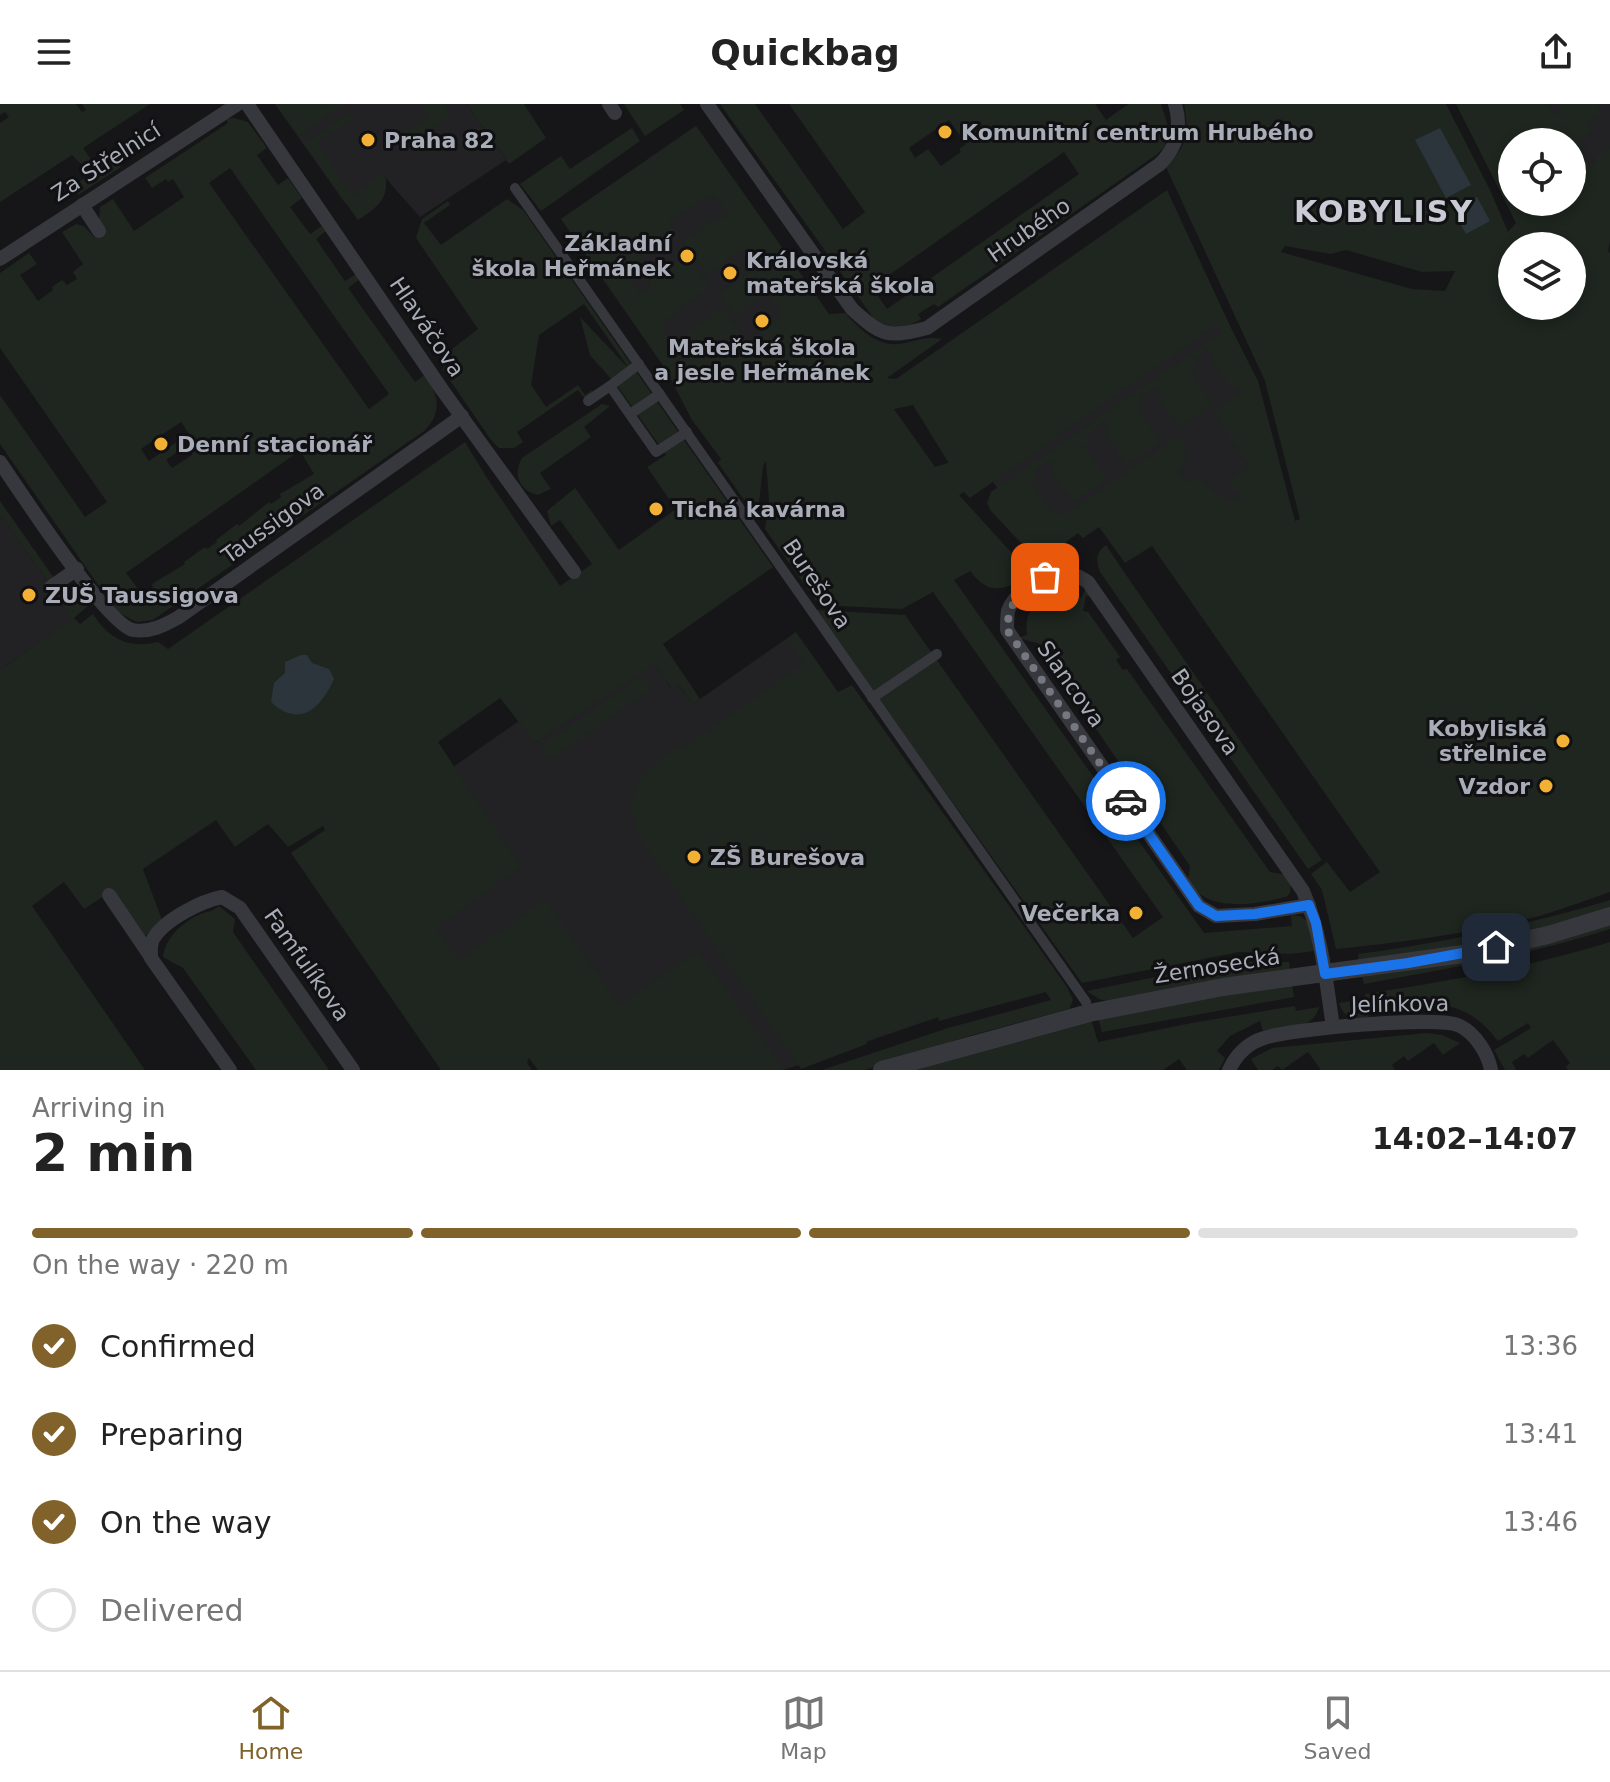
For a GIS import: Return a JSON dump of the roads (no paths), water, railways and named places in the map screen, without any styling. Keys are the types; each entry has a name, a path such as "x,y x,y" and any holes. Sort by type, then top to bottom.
{"street":[{"name":"Za Střelnicí","path":"0,259 238,104"},
{"name":"Hlaváčova","path":"247,104 462,416 574,572"},
{"name":"Hrubého","path":"707,104 844,299 875,330 903,334 927,328 1160,164 1169,155 1179,131 1175,104"},
{"name":"Burešova","path":"515,188 1086,1002"},
{"path":"82,205 99,231"},
{"path":"588,401 639,364"},
{"path":"610,386 656,452 687,432"},
{"path":"630,414 660,394"},
{"name":"Taussigova","path":"0,462 77,569 120,623 131,630 161,627 185,613 462,416"},
{"path":"51,587 77,569"},
{"name":"Bojasova","path":"1007,630 1008,612 1016,598 1045,577 1071,573 1088,582 1303,891 1316,923 1325,974"},
{"name":"Slancova","path":"1007,630 1199,906 1216,916 1255,914 1309,905"},
{"path":"872,698 937,654"},
{"path":"109,895 230,1070"},
{"name":"Famfulíkova","path":"151,958 151,942 160,930 203,901 222,897 240,908 353,1070"},
{"name":"Žernosecká","path":"882,1070 1089,1013 1223,987 1470,953 1548,935 1610,916"},
{"name":"Jelínkova","path":"1325,974 1333,1027"},
{"name":"Jelínkova","path":"1229,1070 1235,1057 1265,1037 1333,1027 1415,1021 1462,1026 1484,1048 1491,1070"}],"place":[{"name":"Komunitní centrum Hrubého","path":"945,132"},
{"name":"Praha 82","path":"368,140"},
{"name":"Základní škola Heřmánek","path":"687,256"},
{"name":"Královská mateřská škola","path":"730,273"},
{"name":"Mateřská škola a jesle Heřmánek","path":"762,321"},
{"name":"Denní stacionář","path":"161,444"},
{"name":"Tichá kavárna","path":"656,509"},
{"name":"ZUŠ Taussigova","path":"29,595"},
{"name":"Kobyliská střelnice","path":"1563,741"},
{"name":"Vzdor","path":"1546,786"},
{"name":"ZŠ Burešova","path":"694,857"},
{"name":"Večerka","path":"1136,913"}],"district":[{"name":"KOBYLISY","path":"1384,211"}]}
